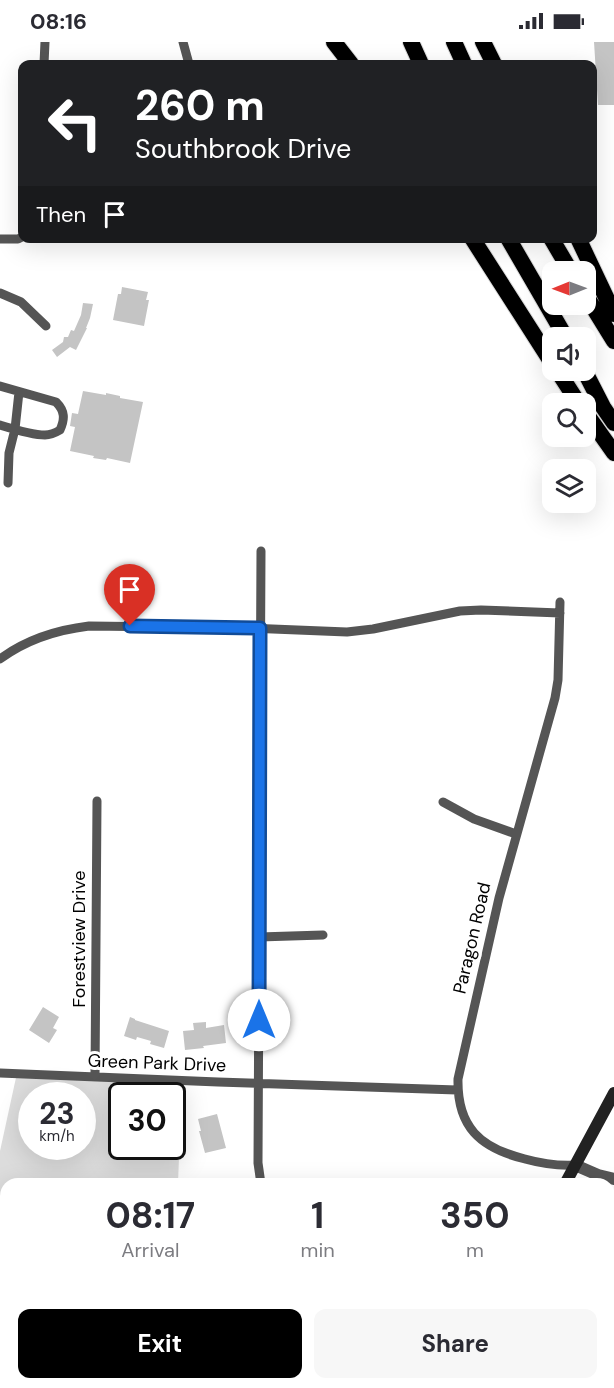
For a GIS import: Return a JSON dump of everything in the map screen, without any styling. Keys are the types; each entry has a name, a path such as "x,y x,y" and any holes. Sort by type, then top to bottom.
{"highway":[{"path":"334,42 348,60"},
{"path":"411,42 419,60"},
{"path":"454,42 462,60"},
{"path":"483,42 492,60"},
{"path":"475,243 542,347"},
{"path":"511,243 560,327"},
{"path":"554,243 565,261"},
{"path":"580,243 614,314"},
{"path":"596,311 614,340"},
{"path":"590,381 614,423"},
{"path":"596,428 614,453"}],"main road":[{"path":"568,1178 614,1093"}],"street":[{"path":"44,60 45,42"},
{"path":"183,42 188,60"},
{"path":"0,239 18,238"},
{"path":"0,293 21,302 46,326"},
{"path":"0,386 56,402 64,415 60,430 46,435 0,425"},
{"path":"8,483 9,453 15,429 19,392"},
{"path":"260,1178 258,1163 261,551"},
{"name":"Paragon Road","path":"560,602 558,680 555,698 499,898 458,1079 459,1102 466,1121 485,1144 508,1155 550,1165 575,1165 610,1178"},
{"path":"0,659 35,639 70,628 89,626 260,628 347,632 373,629 460,611 560,613"},
{"name":"Forestview Drive","path":"95,1077 97,801"},
{"path":"443,802 474,819 516,834"},
{"path":"259,937 323,935"},
{"name":"Green Park Drive","path":"0,1073 458,1090"}],"shaded area":[{"path":"17,1073 182,1081 108,1082 108,1160 179,1160 178,1178 0,1178 0,1151"}],"building":[{"path":"594,42 614,42 614,105 598,105 597,60 595,60"},
{"path":"122,287 148,292 146,300 149,300 144,326 113,320 118,294 121,294"},
{"path":"83,303 93,304 87,328 76,350 70,347 57,357 52,350 63,342 64,337 68,337 71,330 74,331"},
{"path":"83,391 106,395 106,393 143,402 130,463 107,458 106,460 93,458 94,456 70,451 75,427 70,426 72,413 78,414"},
{"path":"43,1007 59,1017 53,1028 57,1030 49,1043 29,1030"},
{"path":"130,1017 169,1031 164,1048 150,1044 151,1041 124,1036"},
{"path":"206,1022 206,1028 224,1025 226,1043 185,1050 183,1031 194,1030 193,1023"},
{"path":"217,1114 226,1148 205,1153 198,1119"}],"route":[{"path":"130,626 260,628 259,1020"}]}
